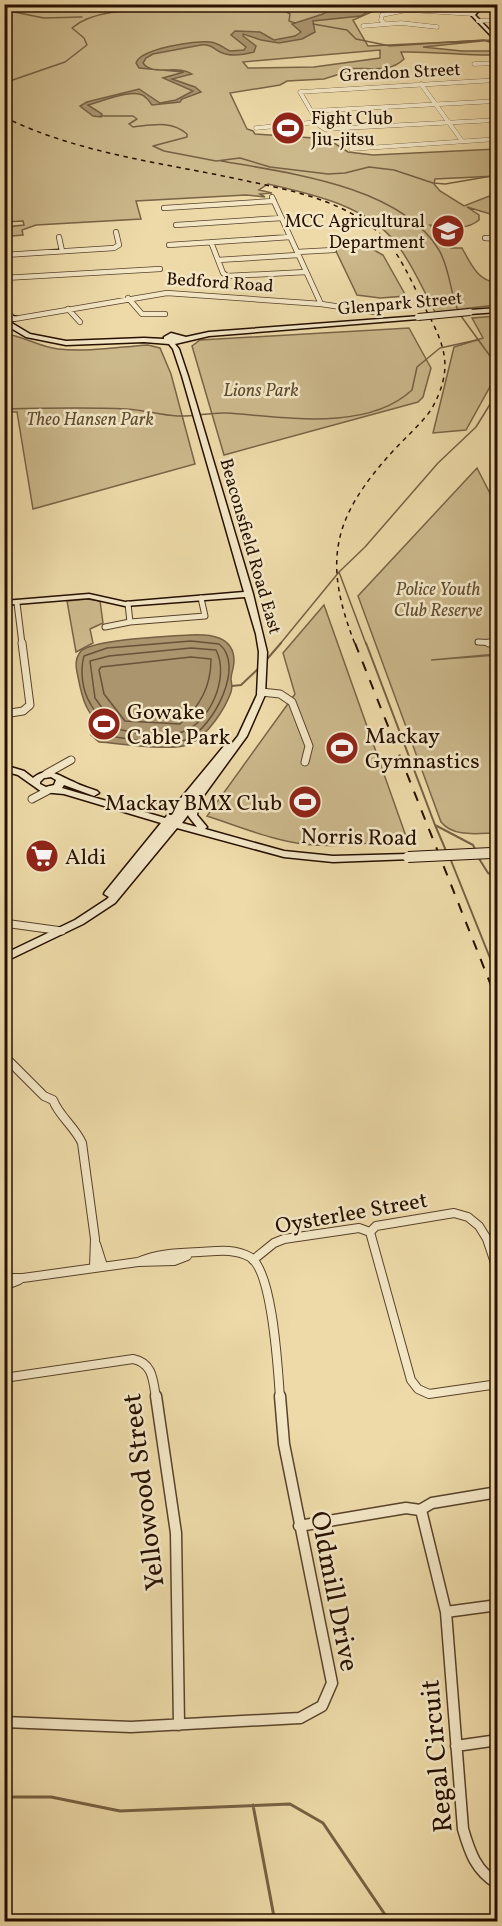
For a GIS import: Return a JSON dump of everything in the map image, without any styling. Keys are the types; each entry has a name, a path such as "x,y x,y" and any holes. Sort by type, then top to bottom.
{"main road":[{"path":"483,5 473,14 497,41"},
{"name":"Glenpark Street","path":"181,338 498,310"},
{"path":"181,338 63,343 28,336 5,322 11,317 34,333 52,338 86,341 216,331"},
{"name":"Glenpark Street","path":"181,338 216,331 305,326"},
{"path":"137,338 169,339"},
{"name":"Beaconsfield Road East","path":"181,338 180,349 185,376"},
{"name":"Beaconsfield Road East","path":"4,959 62,931 108,902 172,820 207,786 233,751 261,692 263,652 249,594 185,376 176,349 169,339"},
{"path":"4,603 89,596 128,604 249,594"},
{"name":"Beaconsfield Road East","path":"172,820 179,806 247,724"},
{"path":"4,768 21,773 45,774 60,778 69,784 172,820"},
{"path":"21,773 41,789 64,791 145,816 172,820"},
{"path":"36,784 38,777 45,774"},
{"path":"50,790 60,785 60,778"},
{"path":"202,827 194,820 192,810 207,786"},
{"path":"133,805 166,808 179,806"},
{"path":"145,816 152,823 153,844 179,832 211,834"},
{"name":"Norris Road","path":"172,820 202,827 262,848 305,857 350,860 494,853"},
{"name":"Norris Road","path":"172,820 223,836"}],"street":[{"path":"405,4 407,10"},
{"path":"483,5 498,6"},
{"path":"385,24 381,20 382,15 407,10 473,14"},
{"path":"478,21 498,20"},
{"path":"363,26 385,24 437,27"},
{"path":"489,33 498,32"},
{"path":"474,64 498,63"},
{"name":"Grendon Street","path":"311,111 301,93 304,90 498,80"},
{"path":"421,84 462,141"},
{"path":"498,100 311,111 323,129 498,120"},
{"path":"256,128 318,122"},
{"path":"351,149 498,139"},
{"path":"164,208 273,199 321,304"},
{"path":"176,225 282,218"},
{"path":"4,255 117,247 119,245 116,232"},
{"path":"59,237 62,251"},
{"path":"169,245 290,237"},
{"path":"485,238 498,239"},
{"path":"211,242 223,274 230,276 306,272"},
{"path":"218,260 334,250"},
{"path":"4,278 160,269"},
{"name":"Bedford Road","path":"11,317 174,293 321,304 375,312"},
{"path":"128,298 142,315 165,314"},
{"path":"4,309 11,317"},
{"path":"68,309 80,322"},
{"path":"105,627 130,622 205,616 201,598"},
{"path":"4,714 23,712 30,705 17,603"},
{"path":"128,604 130,622"},
{"path":"478,642 498,643"},
{"path":"261,692 280,694 292,702 309,746 305,762"},
{"path":"45,774 69,762 62,768 60,778"},
{"path":"4,922 62,931"},
{"path":"25,925 37,933 38,936 32,945"},
{"path":"4,1056 44,1096 46,1104 56,1108 76,1130 82,1143 99,1267"},
{"name":"Oysterlee Street","path":"253,1260 274,1243 284,1239 359,1228 370,1232 376,1226 454,1213 468,1217 479,1226 487,1239 498,1272"},
{"path":"370,1232 411,1380 418,1389 429,1394 498,1384"},
{"path":"4,1278 23,1278 138,1262 174,1261 197,1253 229,1250 253,1260"},
{"name":"Oldmill Drive","path":"4,1722 131,1727 300,1718 318,1712 328,1700 332,1683 284,1444 275,1332 263,1276 253,1260"},
{"path":"4,1286 23,1278"},
{"name":"Yellowood Street","path":"4,1378 133,1359 142,1361 152,1372 176,1533 179,1725"},
{"path":"299,1526 406,1508 421,1510 432,1503 498,1492"},
{"name":"Regal Circuit","path":"421,1510 446,1612 463,1829 470,1854 483,1876 498,1884"},
{"path":"446,1612 498,1605"},
{"path":"456,1746 498,1740"}],"green space":[{"path":"4,5 373,5 376,8 374,11 353,20 368,46 492,40 423,47 462,51 497,51 497,55 401,52 404,59 391,67 344,69 346,72 324,79 287,81 280,85 230,93 247,129 255,134 331,141 348,152 373,155 497,149 497,176 435,179 434,184 440,191 464,206 497,193 497,216 467,207 479,215 479,220 474,224 455,227 430,225 451,248 462,248 484,279 497,283 497,305 435,312 407,259 384,230 338,203 268,184 259,190 272,193 260,194 265,197 246,195 136,201 141,219 36,225 22,230 23,235 12,236 11,232 5,232 5,227 24,225 23,221 5,222","holes":["380,50 380,58 314,67 248,68 243,62"]},
{"path":"365,245 383,255 406,296 380,298 357,295 334,247"},
{"path":"497,316 497,374 466,430 433,433 454,347 483,338 472,318"},
{"name":"Lions Park","path":"409,328 431,368 423,397 418,402 224,455 192,346 200,340"},
{"name":"Theo Hansen Park","path":"5,334 44,346 69,350 148,345 160,348 171,374 195,464 33,509 17,412 5,412 5,404 8,403 5,384"},
{"name":"Police Youth Club Reserve","path":"477,468 497,507 497,654 431,660 497,655 497,833 475,834 460,833 446,827 441,822 358,596"},
{"path":"87,599 100,601 103,623 90,629 93,643 76,652 67,601"},
{"path":"324,605 407,839 361,844 300,844 260,834 207,816 295,694 283,653"}],"water":[{"path":"336,4 370,5 371,9 361,16 313,21 315,32 302,39 279,43 243,34 256,46 254,52 250,53 228,55 204,45 153,54 143,63 153,69 139,68 136,63 140,58 157,50 193,42 218,44 230,51 244,50 246,47 231,35 235,31 260,32 274,40 295,36 301,32 292,24 323,14"},
{"path":"161,70 180,70 192,74 172,79 195,87 201,92 182,99 180,102 152,105 141,95 127,94 88,105 102,114 101,117 93,116 80,106 87,102 139,89 160,103 176,100 193,91 163,78 184,72"},
{"path":"190,635 219,638 230,646 233,653 231,692 225,706 209,728 190,744 171,747 99,742 91,735 103,730 86,706 82,693 76,664 81,651 116,641"}],"waterway":[{"path":"4,83 65,62 87,45 84,38 72,28 86,19 121,11 182,9 218,4"},
{"path":"273,4 290,14 289,21 295,23"},
{"path":"4,10 44,18 82,17"},
{"path":"313,24 347,30 356,39 390,46 484,40 492,43 498,50"},
{"path":"100,116 133,116 137,119 129,124 133,127 154,125 174,127 187,134 187,137 153,146 164,151 216,161 240,158 270,167 328,174 345,173 369,167 394,170 433,183 445,184 498,175"},
{"path":"221,161 278,171 341,186 371,197 398,211 422,228 439,250 458,311"},
{"path":"461,316 498,367"},
{"path":"4,409 127,409 177,416 221,413 298,419 348,417 372,412 393,403 412,390 417,367 440,348 477,340"},
{"path":"339,572 365,547 438,463 476,427 497,393 498,376"},
{"path":"280,644 339,572"},
{"path":"339,572 366,644"},
{"path":"268,658 281,643"},
{"path":"366,643 435,825"},
{"path":"232,686 241,685 259,668"},
{"path":"435,825 473,845 475,849"},
{"path":"435,825 447,853"},
{"path":"478,857 488,873 498,878"},
{"path":"450,858 498,978"},
{"path":"4,1797 51,1797 120,1811 253,1806"},
{"path":"253,1806 290,1804 323,1823 390,1922"},
{"path":"253,1806 275,1922"}],"railway":[{"path":"4,117 59,139 116,155 271,186 327,202 361,219 377,231 399,257 438,335 445,370 443,382 431,410 373,475 357,497 346,519 339,541 337,563 339,588 355,644"},
{"path":"355,643 498,1003"}],"place":[{"name":"Fight Club Jiu-jitsu","path":"288,128"},
{"name":"MCC Agricultural Department","path":"448,231"},
{"name":"Gowake Cable Park","path":"104,724"},
{"name":"Mackay Gymnastics","path":"342,748"},
{"name":"Mackay BMX Club","path":"305,802"},
{"name":"Aldi","path":"42,856"}]}
